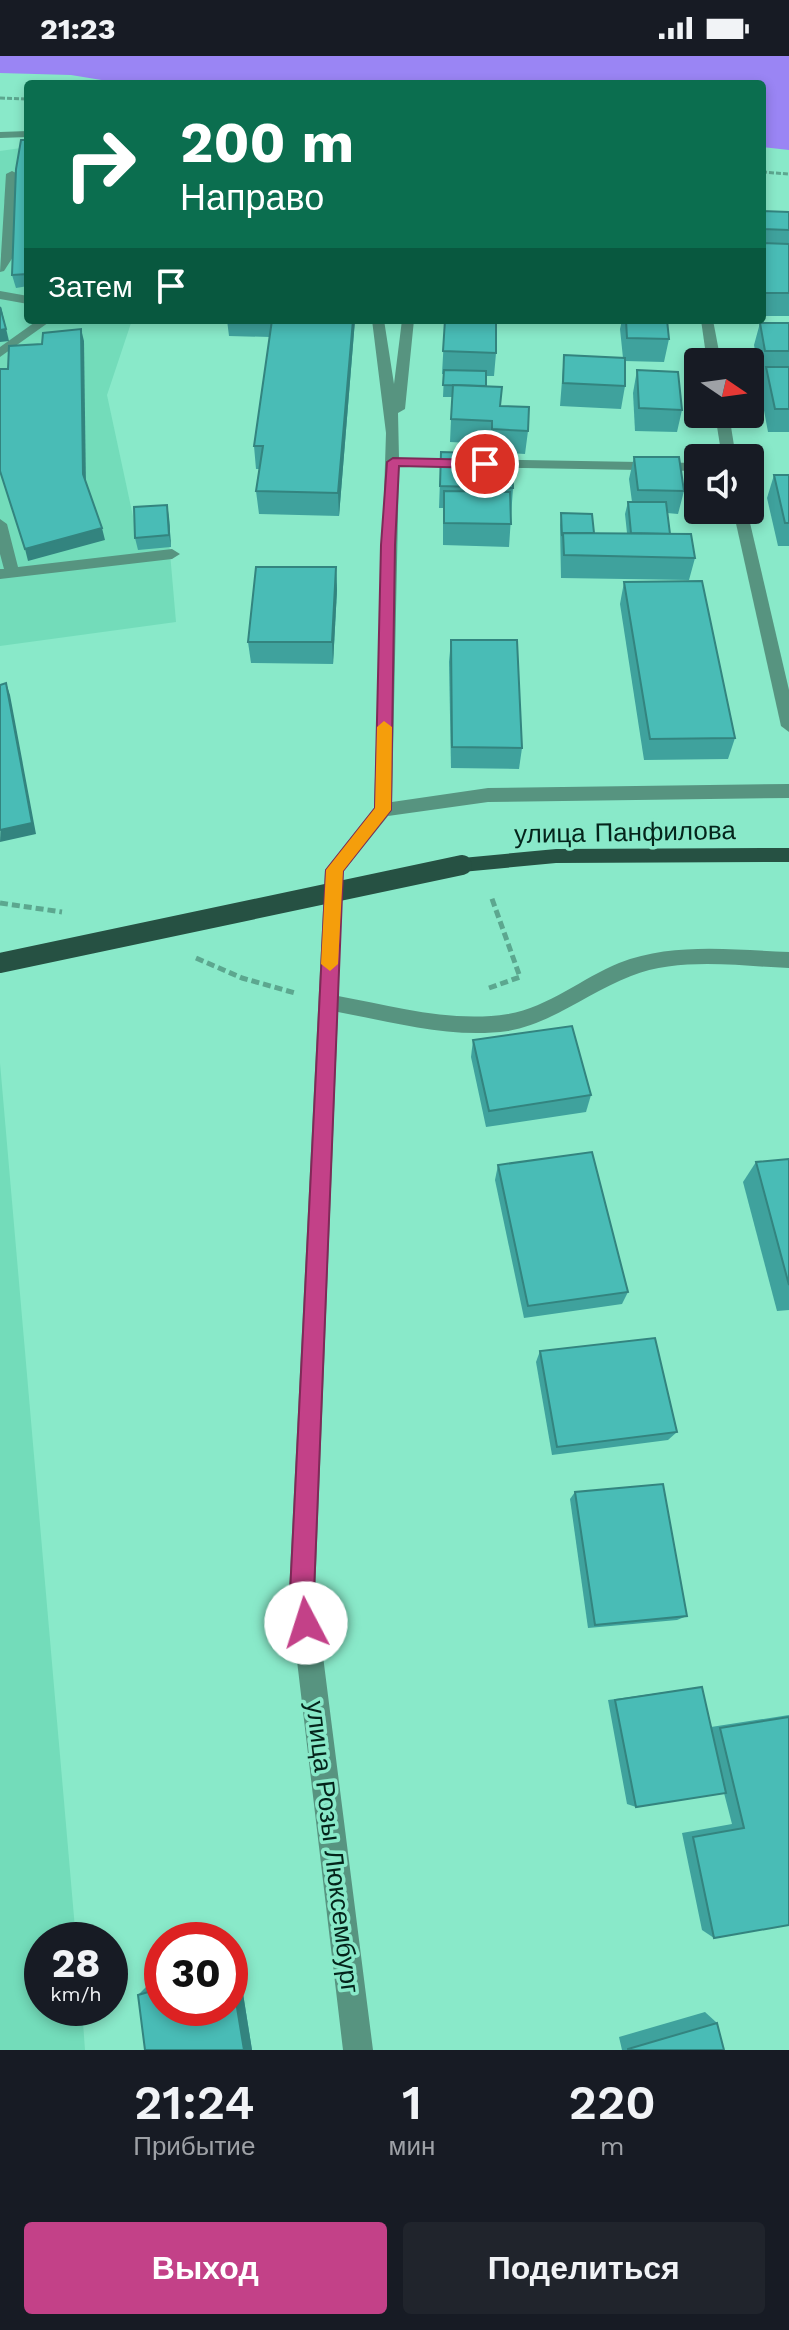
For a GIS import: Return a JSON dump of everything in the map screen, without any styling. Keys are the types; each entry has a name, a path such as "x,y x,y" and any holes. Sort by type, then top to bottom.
{"main road":[{"name":"улица Панфилова","path":"0,963 462,865 556,856 789,855"}],"street":[{"path":"0,135 24,134"},
{"path":"0,268 7,257 12,174"},
{"path":"0,295 24,299"},
{"path":"0,353 40,324"},
{"path":"379,324 393,433 383,810 488,795 789,791"},
{"path":"393,433 407,324"},
{"path":"708,324 712,348"},
{"path":"393,462 684,467"},
{"path":"0,524 6,573 172,554"},
{"path":"743,524 789,726"},
{"name":"улица Розы Люксембург","path":"358,2050 302,1593 334,870 383,810"},
{"path":"328,1002 460,1023 510,1022 569,1001 623,970 658,958 789,960"}],"path":[{"path":"0,98 24,99"},
{"path":"766,172 789,174"},
{"path":"477,992 520,977 491,896"},
{"path":"0,903 73,913"},
{"path":"190,955 242,978 328,1002"}],"shaded area":[{"path":"0,56 789,56 789,150 766,147 766,80 102,80 71,75 0,73"},
{"path":"24,148 24,324 131,324 107,395 134,521 167,518 176,622 0,646 0,151"},
{"path":"0,1063 74,1922 24,1922 24,2026 83,2026 85,2050 0,2050"}],"building":[{"path":"21,140 24,140 24,274 12,275 16,169"},
{"path":"766,211 789,212 789,230 766,229"},
{"path":"766,243 789,244 789,293 766,293"},
{"path":"0,307 6,329 0,330"},
{"path":"789,323 789,351 765,351 760,324"},
{"path":"271,324 353,324 338,493 256,491 263,446 254,446"},
{"path":"445,324 496,324 496,353 443,351"},
{"path":"626,324 667,324 669,339 627,338"},
{"path":"81,329 83,474 102,528 25,549 0,471 0,369 8,369 9,346 42,344 43,333"},
{"path":"564,355 625,358 625,386 563,383"},
{"path":"766,367 789,367 789,409 775,409"},
{"path":"444,370 486,371 486,386 443,385"},
{"path":"637,370 678,372 682,410 639,408"},
{"path":"453,385 502,387 500,406 529,407 528,431 492,429 492,421 451,419"},
{"path":"441,452 512,454 513,488 440,486"},
{"path":"634,457 679,457 684,491 638,490"},
{"path":"774,475 789,475 789,523 785,523"},
{"path":"444,491 510,492 511,524 444,523"},
{"path":"628,502 666,502 670,534 631,533"},
{"path":"167,505 169,535 135,538 134,507"},
{"path":"561,513 592,514 594,533 563,533 562,536"},
{"path":"563,533 691,534 695,558 564,555"},
{"path":"256,567 336,567 332,642 248,642"},
{"path":"702,581 735,738 650,739 624,582"},
{"path":"451,640 517,640 522,748 452,747"},
{"path":"6,683 32,823 0,830 0,685"},
{"path":"572,1026 591,1095 489,1111 473,1040"},
{"path":"592,1152 628,1292 528,1306 498,1165"},
{"path":"789,1159 789,1285 756,1162"},
{"path":"655,1338 677,1432 557,1447 540,1351"},
{"path":"663,1484 687,1616 595,1625 575,1492"},
{"path":"702,1687 726,1793 636,1807 615,1700"},
{"path":"789,1717 789,1925 714,1938 693,1837 744,1828 720,1728"},
{"path":"144,1993 144,2026 240,2026 244,2050 145,2050 138,1995"},
{"path":"717,2023 724,2050 628,2050 628,2049"}],"slow traffic":[{"path":"330,964 334,870 383,810 384,727"}],"route":[{"path":"306,1623 302,1593 334,870 383,810 388,545 393,462 485,464"}]}
